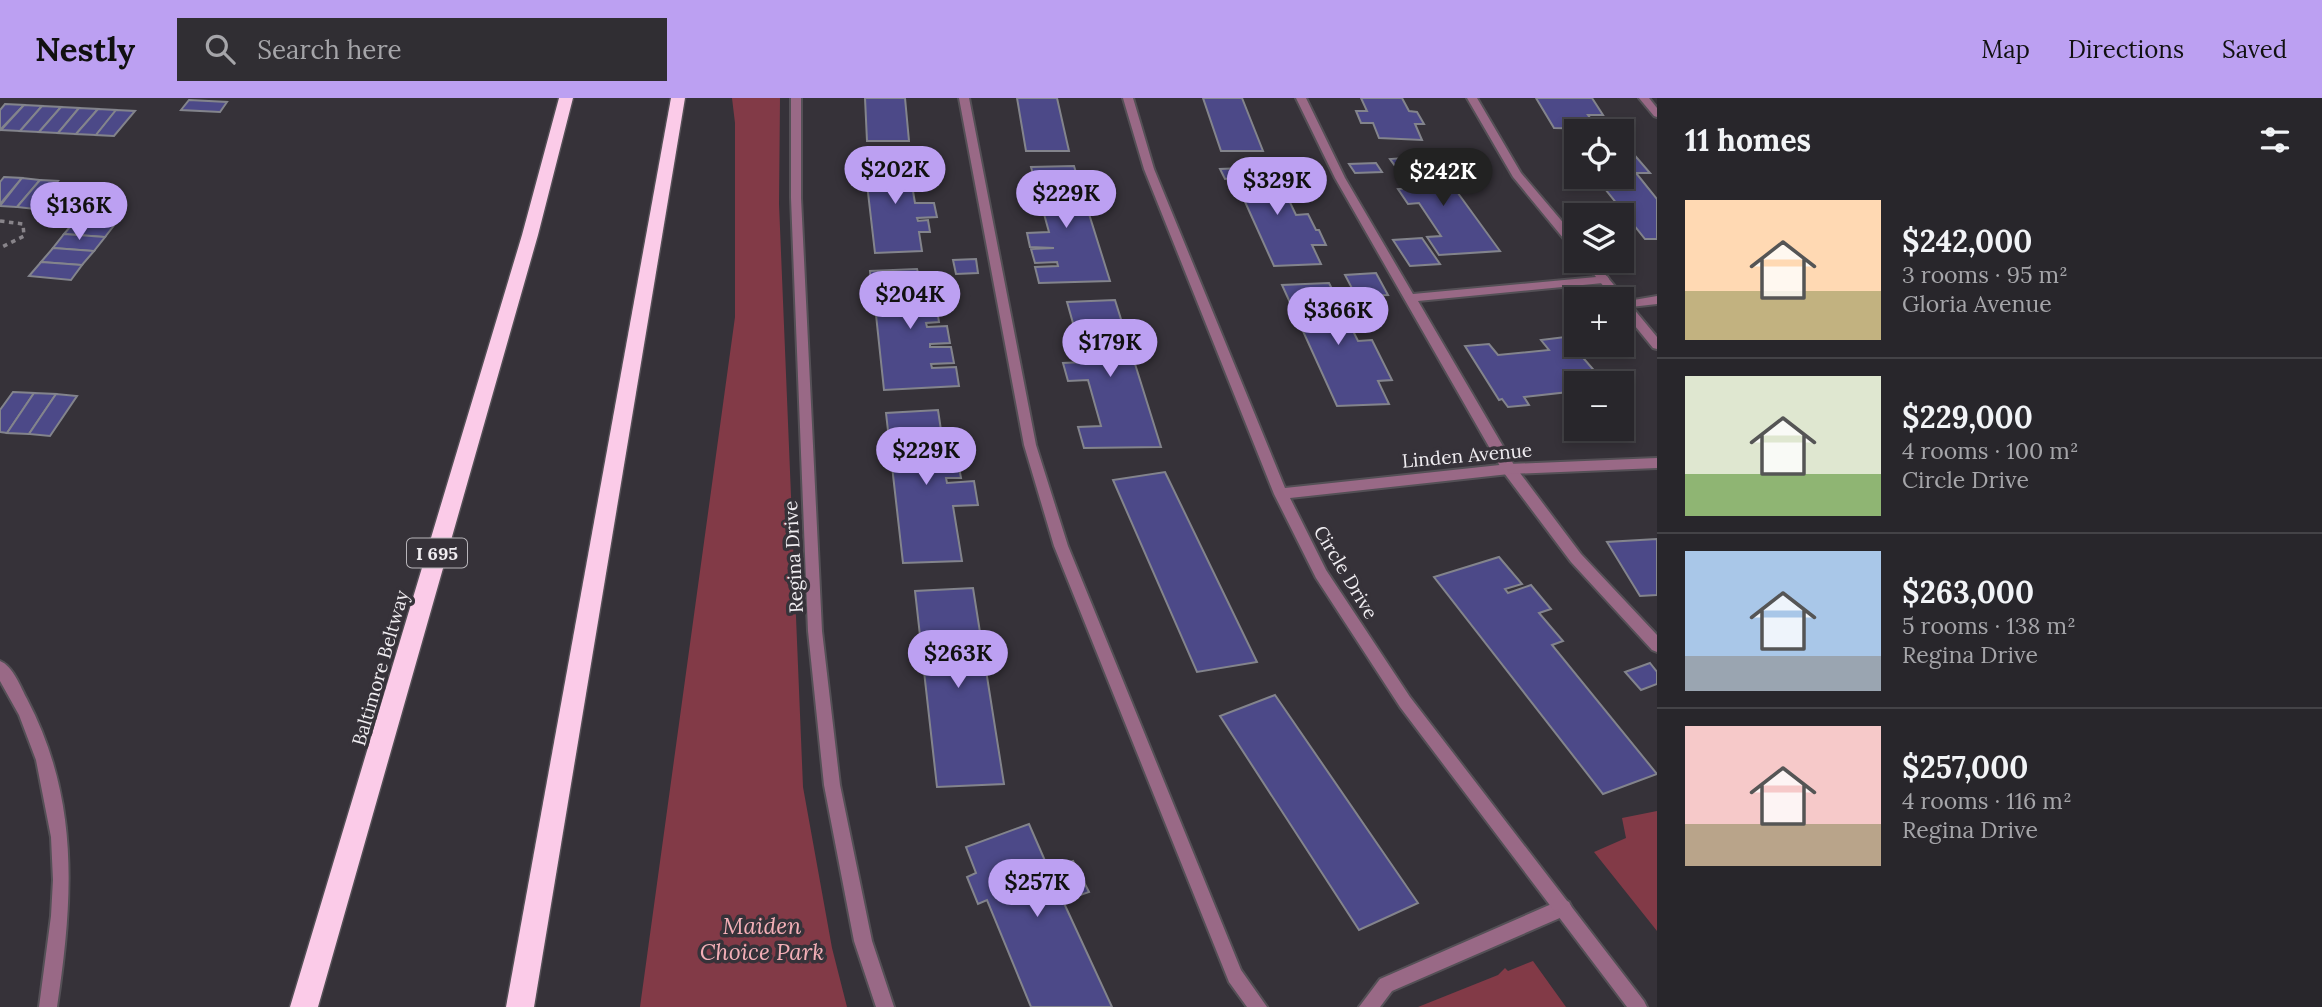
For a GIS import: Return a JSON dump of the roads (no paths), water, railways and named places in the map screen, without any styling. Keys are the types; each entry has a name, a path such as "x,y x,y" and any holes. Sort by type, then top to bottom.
{"highway":[{"name":"Baltimore Beltway","path":"304,1007 530,235 566,98"},
{"path":"520,1007 678,98"}],"street":[{"name":"Regina Drive","path":"796,98 796,198 816,631 832,785 863,941 885,1007"},
{"path":"964,98 1030,445 1061,546 1235,975 1258,1007"},
{"name":"Circle Drive","path":"1128,98 1149,169 1280,494 1321,574 1405,702 1638,1007"},
{"path":"1301,98 1340,178 1509,469 1576,558 1657,645"},
{"path":"1472,98 1517,175 1564,231"},
{"path":"1644,98 1657,114"},
{"path":"1598,273 1610,287"},
{"path":"1411,298 1603,279"},
{"path":"1634,301 1657,300"},
{"path":"1634,317 1657,345"},
{"name":"Linden Avenue","path":"1280,494 1509,469 1657,463"},
{"path":"0,668 23,705 47,778 57,830 61,862 60,911 48,1007"},
{"path":"1368,1007 1385,985 1563,908"}],"park label":[{"name":"Maiden Choice Park","path":"762,938"}]}
